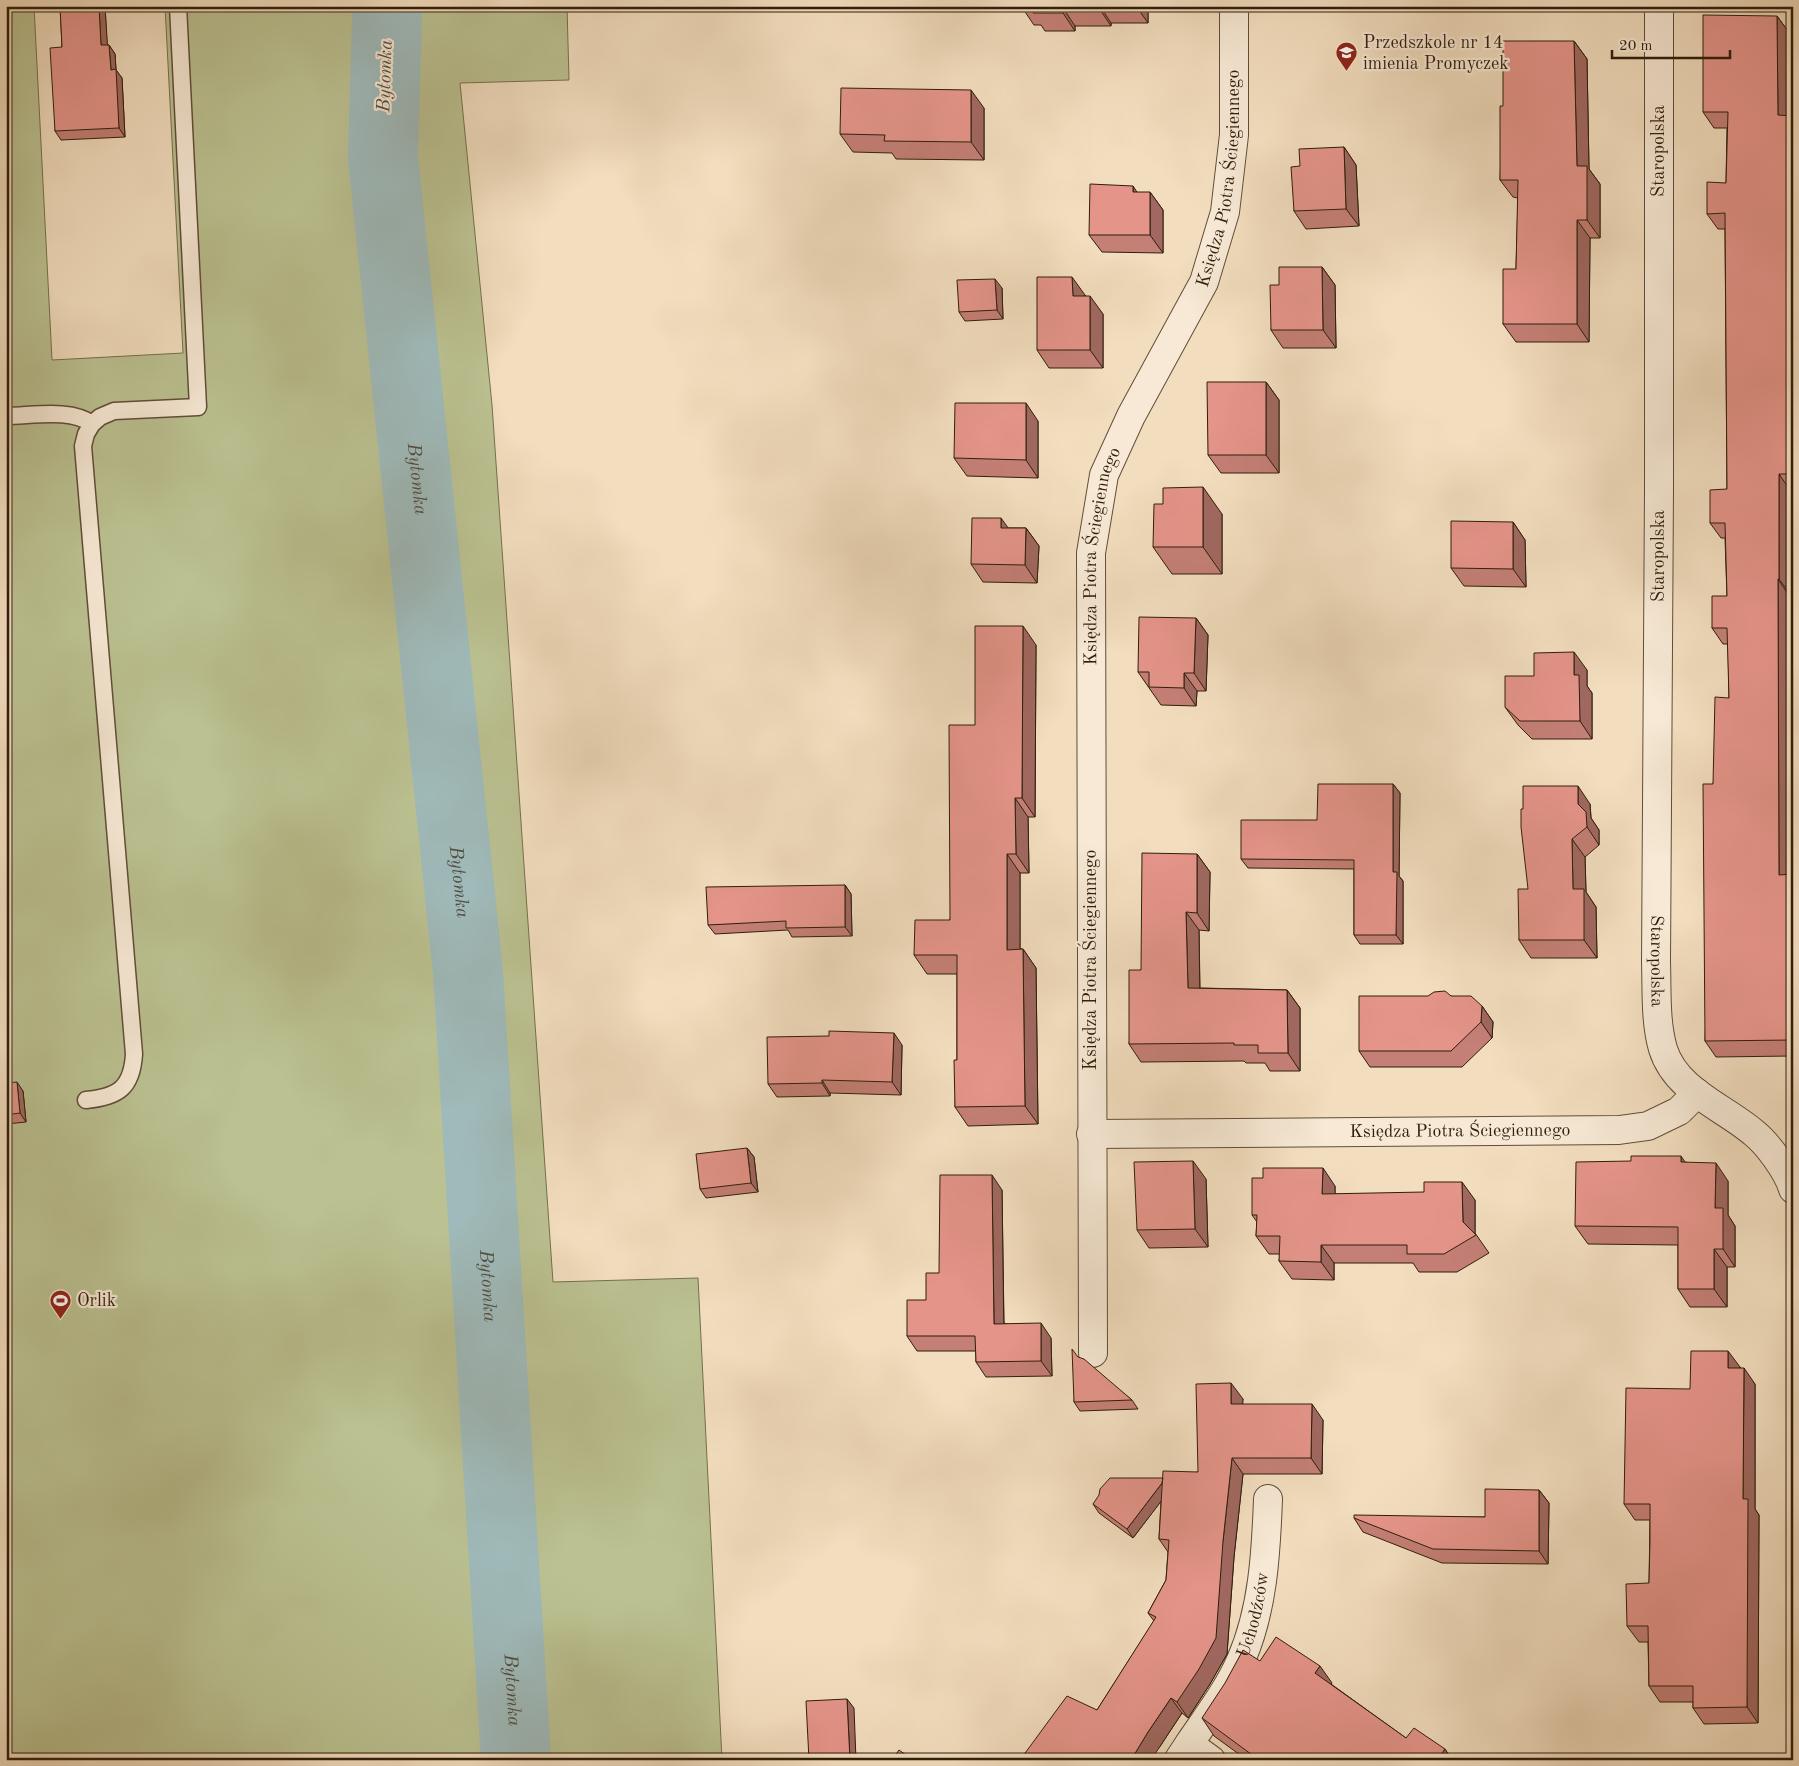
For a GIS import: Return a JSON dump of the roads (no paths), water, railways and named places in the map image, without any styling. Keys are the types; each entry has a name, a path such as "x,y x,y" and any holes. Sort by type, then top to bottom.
{"street":[{"name":"Księdza Piotra Ściegiennego","path":"1092,1353 1091,553 1104,475 1131,416 1204,282 1225,212 1234,135 1234,6"},
{"name":"Staropolska","path":"1659,6 1659,499 1656,962 1658,1019 1664,1050 1675,1072 1697,1093"},
{"name":"Księdza Piotra Ściegiennego","path":"1091,1134 1619,1130 1648,1126 1679,1111 1697,1093"},
{"path":"1697,1093 1755,1133 1775,1157 1793,1189"},
{"name":"Uchodźców","path":"1211,1760 1184,1752 1225,1690 1241,1660 1253,1630 1266,1552 1268,1499"}],"lane":[{"path":"86,1100 102,1099 115,1095 125,1084 133,1070 134,1054 83,446 86,434 92,424 100,417 114,411 198,407 178,6"},
{"path":"6,416 71,414 84,418 92,424"}],"waterway":[{"name":"Bytomka","path":"388,6 383,158 468,972 516,1760"}],"place":[{"name":"Przedszkole nr 14 imienia Promyczek","path":"1347,72"},
{"name":"Orlik","path":"61,1320"}]}
